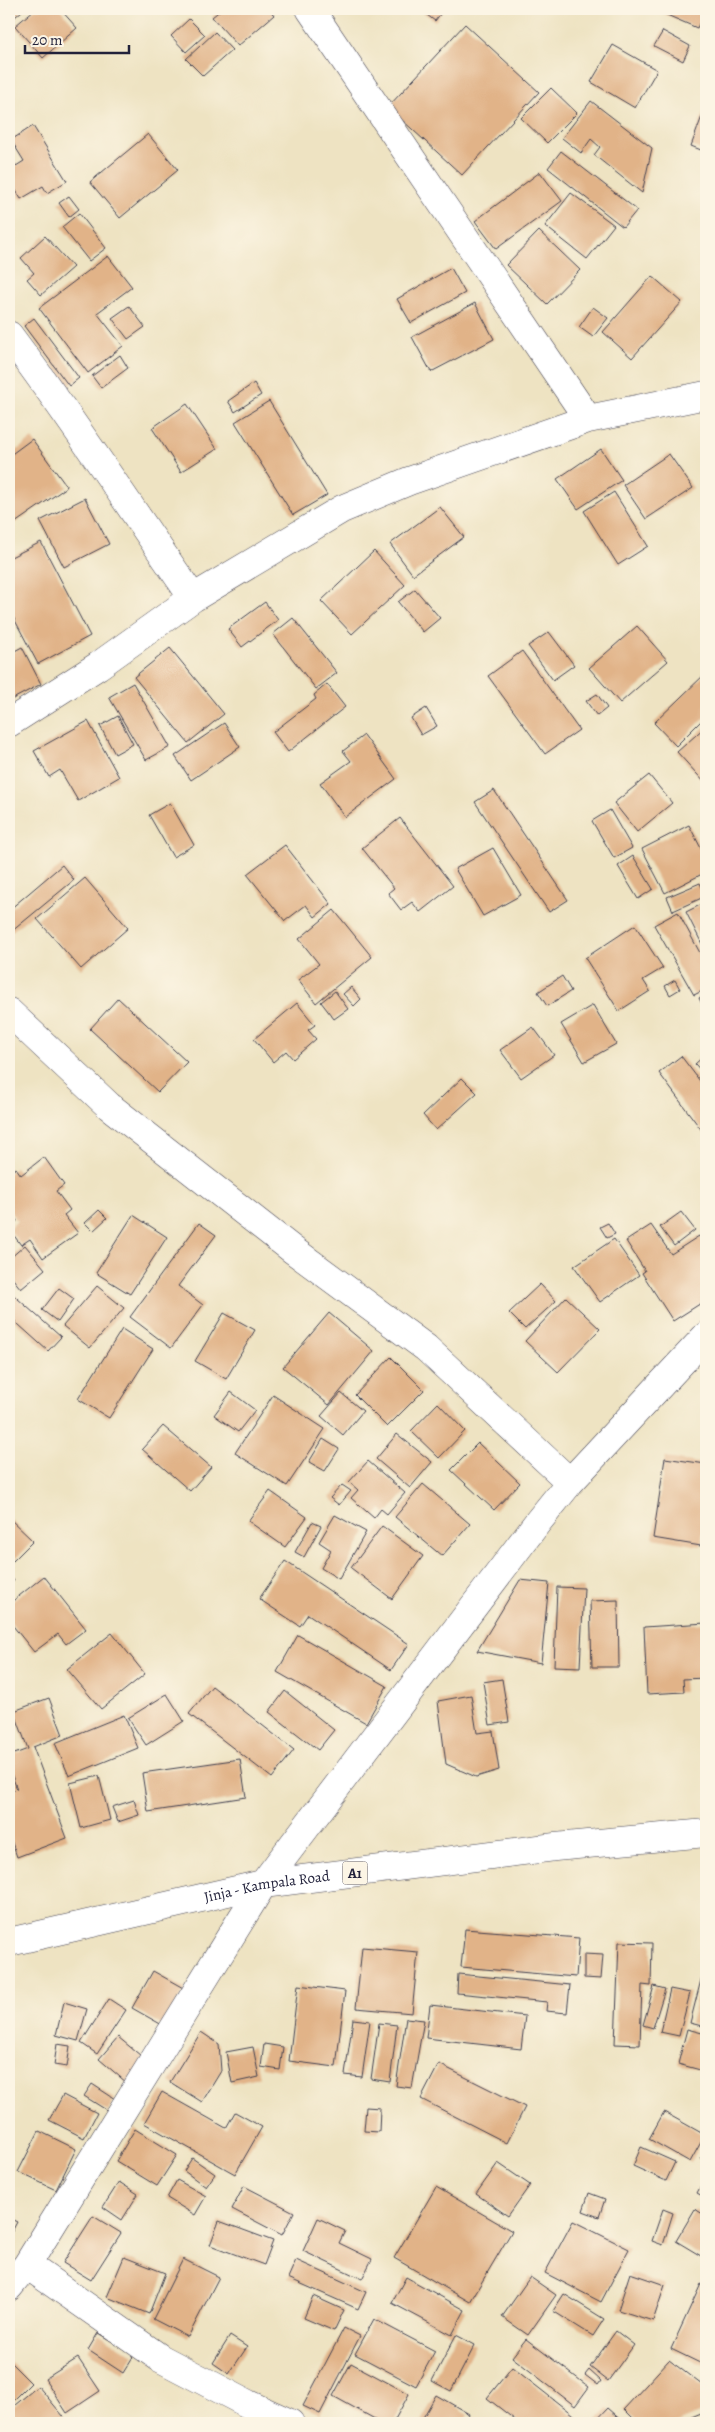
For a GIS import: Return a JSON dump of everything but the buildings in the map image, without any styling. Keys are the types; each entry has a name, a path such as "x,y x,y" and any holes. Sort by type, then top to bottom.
{"main road":[{"path":"310,9 588,419"},
{"path":"9,335 47,386 90,452 193,598"},
{"path":"9,722 98,666 193,598 342,509 409,482 588,419 706,396"},
{"path":"9,1012 110,1106 293,1250 426,1348 570,1482"},
{"path":"9,2287 27,2266 264,1884 570,1482 706,1336"},
{"name":"Jinja - Kampala Road","path":"9,1942 264,1884 555,1847 706,1833"},
{"path":"27,2266 160,2358 248,2404 290,2423"}]}
